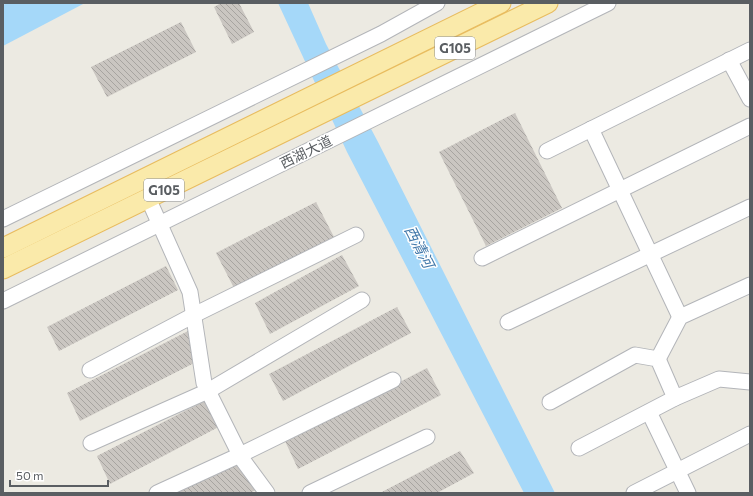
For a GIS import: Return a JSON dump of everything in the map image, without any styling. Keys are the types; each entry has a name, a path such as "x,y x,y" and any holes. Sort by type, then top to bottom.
{"main road":[{"name":"G105","path":"3,248 501,3"},
{"name":"西湖大道","path":"3,269 548,3"}],"street":[{"path":"3,219 340,54 438,3"},
{"name":"西湖大道","path":"3,301 608,3"},
{"path":"547,151 750,50"},
{"path":"730,60 750,99"},
{"path":"482,258 750,126"},
{"path":"591,129 680,317"},
{"path":"148,198 190,292 204,383 240,455 267,493"},
{"path":"508,322 750,207"},
{"path":"90,370 194,314 356,235"},
{"path":"658,359 680,317 750,286"},
{"path":"91,443 208,391 362,300"},
{"path":"550,402 635,355 658,359"},
{"path":"658,359 675,398"},
{"path":"579,448 675,398 719,379 750,382"},
{"path":"157,493 240,455 392,380"},
{"path":"649,412 688,493"},
{"path":"634,493 750,434"},
{"path":"310,493 428,437"}],"water":[{"path":"7,3 85,3 3,46 3,5"},
{"name":"西清河","path":"278,3 308,3 326,44 378,142 555,493 524,493 347,152"}],"building":[{"path":"221,3 239,3 254,32 232,44 214,7"},
{"path":"181,22 196,52 107,97 91,67"},
{"path":"515,113 562,208 486,246 439,152"},
{"path":"316,202 334,237 234,288 216,253"},
{"path":"342,255 359,286 270,334 255,303"},
{"path":"166,266 178,290 59,351 47,327"},
{"path":"397,307 411,333 283,401 269,374"},
{"path":"190,330 206,357 80,421 67,393"},
{"path":"427,368 441,395 298,469 285,441"},
{"path":"216,395 230,421 110,484 97,456"},
{"path":"460,451 474,473 437,493 380,493"},
{"path":"242,459 259,488 250,493 177,493"}]}
